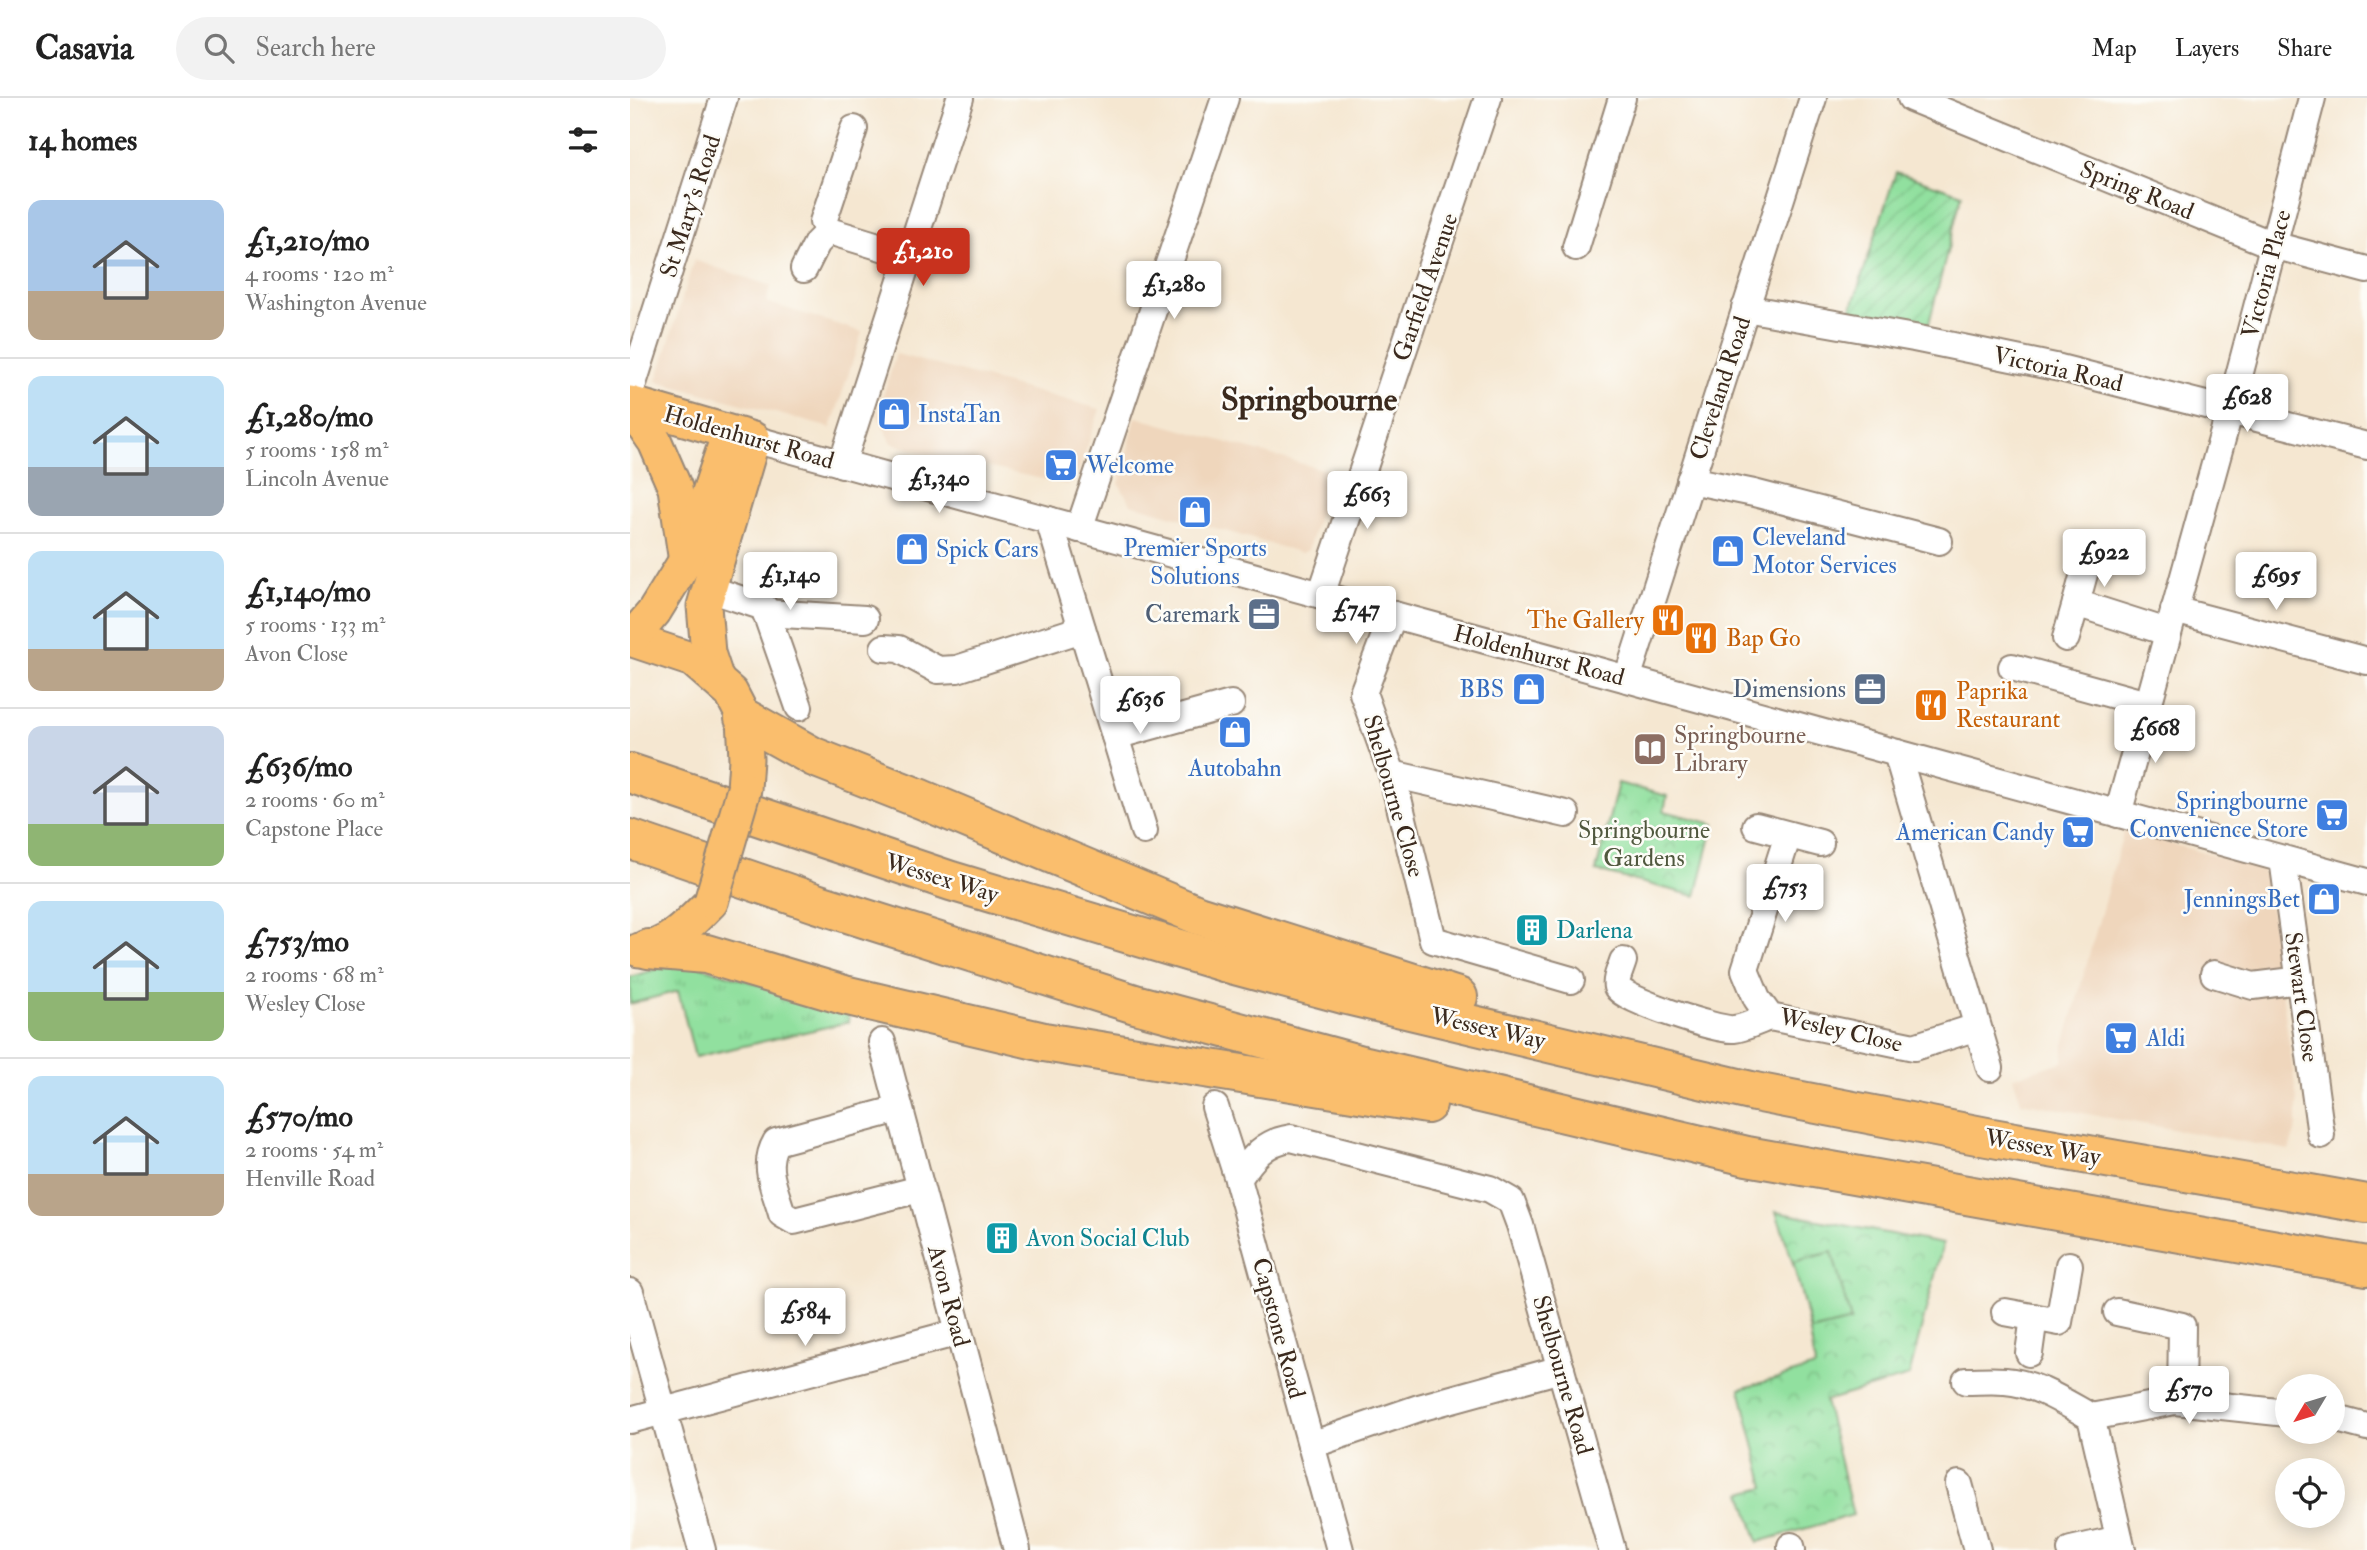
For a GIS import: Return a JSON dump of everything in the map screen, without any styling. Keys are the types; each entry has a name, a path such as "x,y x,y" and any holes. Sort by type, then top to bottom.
{"highway":[{"path":"744,719 814,757 985,825 1198,915 1755,1092"},
{"name":"Wessex Way","path":"630,773 951,881 1227,963 1343,994 1755,1092 1987,1138 2367,1204"},
{"path":"630,839 816,903 1135,1004 1366,1066 1747,1156"},
{"path":"635,951 706,954 844,995 1044,1042 1747,1156 2367,1266"}],"main road":[{"name":"Holdenhurst Road","path":"630,404 741,436"},
{"path":"630,404 655,442 675,488 686,560"},
{"path":"635,951 673,937 711,902 744,789 744,719 731,693 693,660 630,639 654,612 686,560 741,436"},
{"path":"717,680 708,653 704,606 741,436"}],"street":[{"name":"St Mary's Road","path":"630,393 724,98"},
{"path":"842,464 960,98"},
{"path":"1079,529 1225,98"},
{"name":"Garfield Avenue","path":"1321,595 1488,98"},
{"path":"1576,247 1622,98"},
{"name":"Cleveland Road","path":"1627,679 1813,98"},
{"name":"Spring Road","path":"1912,98 2273,245 2367,270"},
{"name":"Victoria Place","path":"2118,814 2230,410 2312,98"},
{"path":"854,129 823,222 829,231 908,255"},
{"path":"804,269 817,243 829,231"},
{"name":"Victoria Road","path":"1745,308 1914,338 2060,368 2367,446"},
{"name":"Holdenhurst Road","path":"741,436 2367,883"},
{"path":"1690,480 1754,493 1939,541"},
{"path":"1049,520 1144,831"},
{"path":"2066,638 2087,563"},
{"path":"709,589 764,607 800,707"},
{"path":"2076,603 2367,661"},
{"path":"766,613 865,619"},
{"name":"Shelbourne Close","path":"1394,615 1363,694 1392,774 1433,940 1571,981"},
{"path":"884,648 899,649 938,670 957,669 1082,629"},
{"path":"2012,667 2147,705"},
{"path":"1115,736 1231,704"},
{"path":"1897,753 1990,1068"},
{"path":"1392,774 1566,814"},
{"path":"1756,826 1821,843"},
{"name":"Wesley Close","path":"1788,835 1745,970 1757,999 1770,1017 1914,1047 1977,1027"},
{"name":"Stewart Close","path":"2283,859 2320,1135"},
{"path":"1623,961 1616,984 1623,995 1663,1010 1733,1030 1770,1017"},
{"path":"2214,974 2253,985 2300,980"},
{"name":"Avon Road","path":"882,1042 1017,1550"},
{"name":"Capstone Road","path":"1215,1107 1238,1179 1340,1550"},
{"path":"899,1109 776,1142 770,1152 768,1167 782,1214 794,1221 920,1189"},
{"name":"Shelbourne Road","path":"1238,1179 1254,1155 1278,1140 1291,1138 1490,1189 1511,1201 1612,1550"},
{"path":"2005,1312 2059,1322 2069,1265"},
{"path":"630,1292 702,1550"},
{"path":"2117,1312 2182,1326 2181,1401"},
{"path":"2029,1353 2034,1317"},
{"path":"630,1420 959,1332"},
{"path":"1311,1445 1419,1408 1561,1368"},
{"path":"1966,1381 2025,1384 2091,1417 2181,1401 2275,1412"},
{"path":"2071,1550 2120,1544 2091,1417"},
{"path":"2345,1421 2367,1427"},
{"path":"1959,1484 1977,1550"}],"shaded area":[{"path":"694,260 771,286 766,302 862,332 831,428 657,381"},
{"path":"896,354 1100,409 1080,468 1069,485 923,453 892,443 877,415"},
{"path":"1136,417 1339,474 1324,512 1319,512 1308,550 1302,553 1131,504 1119,484"},
{"path":"2124,831 2260,868 2266,875 2297,1101 2297,1126 2289,1150 2021,1102 2013,1077 2063,1062 2064,1045"}],"green space":[{"path":"1896,172 1962,194 1928,327 1850,313"},
{"name":"Springbourne Gardens","path":"1618,783 1667,796 1664,811 1714,824 1696,896 1596,871"},
{"path":"690,963 848,1012 849,1022 695,1057 678,991 630,1004 630,977 670,965"},
{"path":"1776,1212 1943,1244 1909,1376 1825,1401 1853,1515 1758,1542 1742,1493 1765,1487 1740,1389 1815,1367 1800,1288"},
{"path":"1832,1252 1851,1321 1811,1331 1793,1262"}],"place":[{"name":"InstaTan","path":"894,414"},
{"name":"Welcome","path":"1061,465"},
{"name":"Premier Sports Solutions","path":"1195,512"},
{"name":"Spick Cars","path":"912,549"},
{"name":"Cleveland Motor Services","path":"1728,551"},
{"name":"Caremark","path":"1264,614"},
{"name":"The Gallery","path":"1668,620"},
{"name":"Bap Go","path":"1701,638"},
{"name":"BBS","path":"1529,689"},
{"name":"Dimensions","path":"1870,689"},
{"name":"Paprika Restaurant","path":"1931,705"},
{"name":"Autobahn","path":"1235,732"},
{"name":"Springbourne Library","path":"1650,749"},
{"name":"Springbourne Convenience Store","path":"2332,815"},
{"name":"American Candy","path":"2078,832"},
{"name":"JenningsBet","path":"2324,899"},
{"name":"Darlena","path":"1532,930"},
{"name":"Aldi","path":"2121,1038"},
{"name":"Avon Social Club","path":"1002,1238"}],"district":[{"name":"Springbourne","path":"1309,399"}]}
